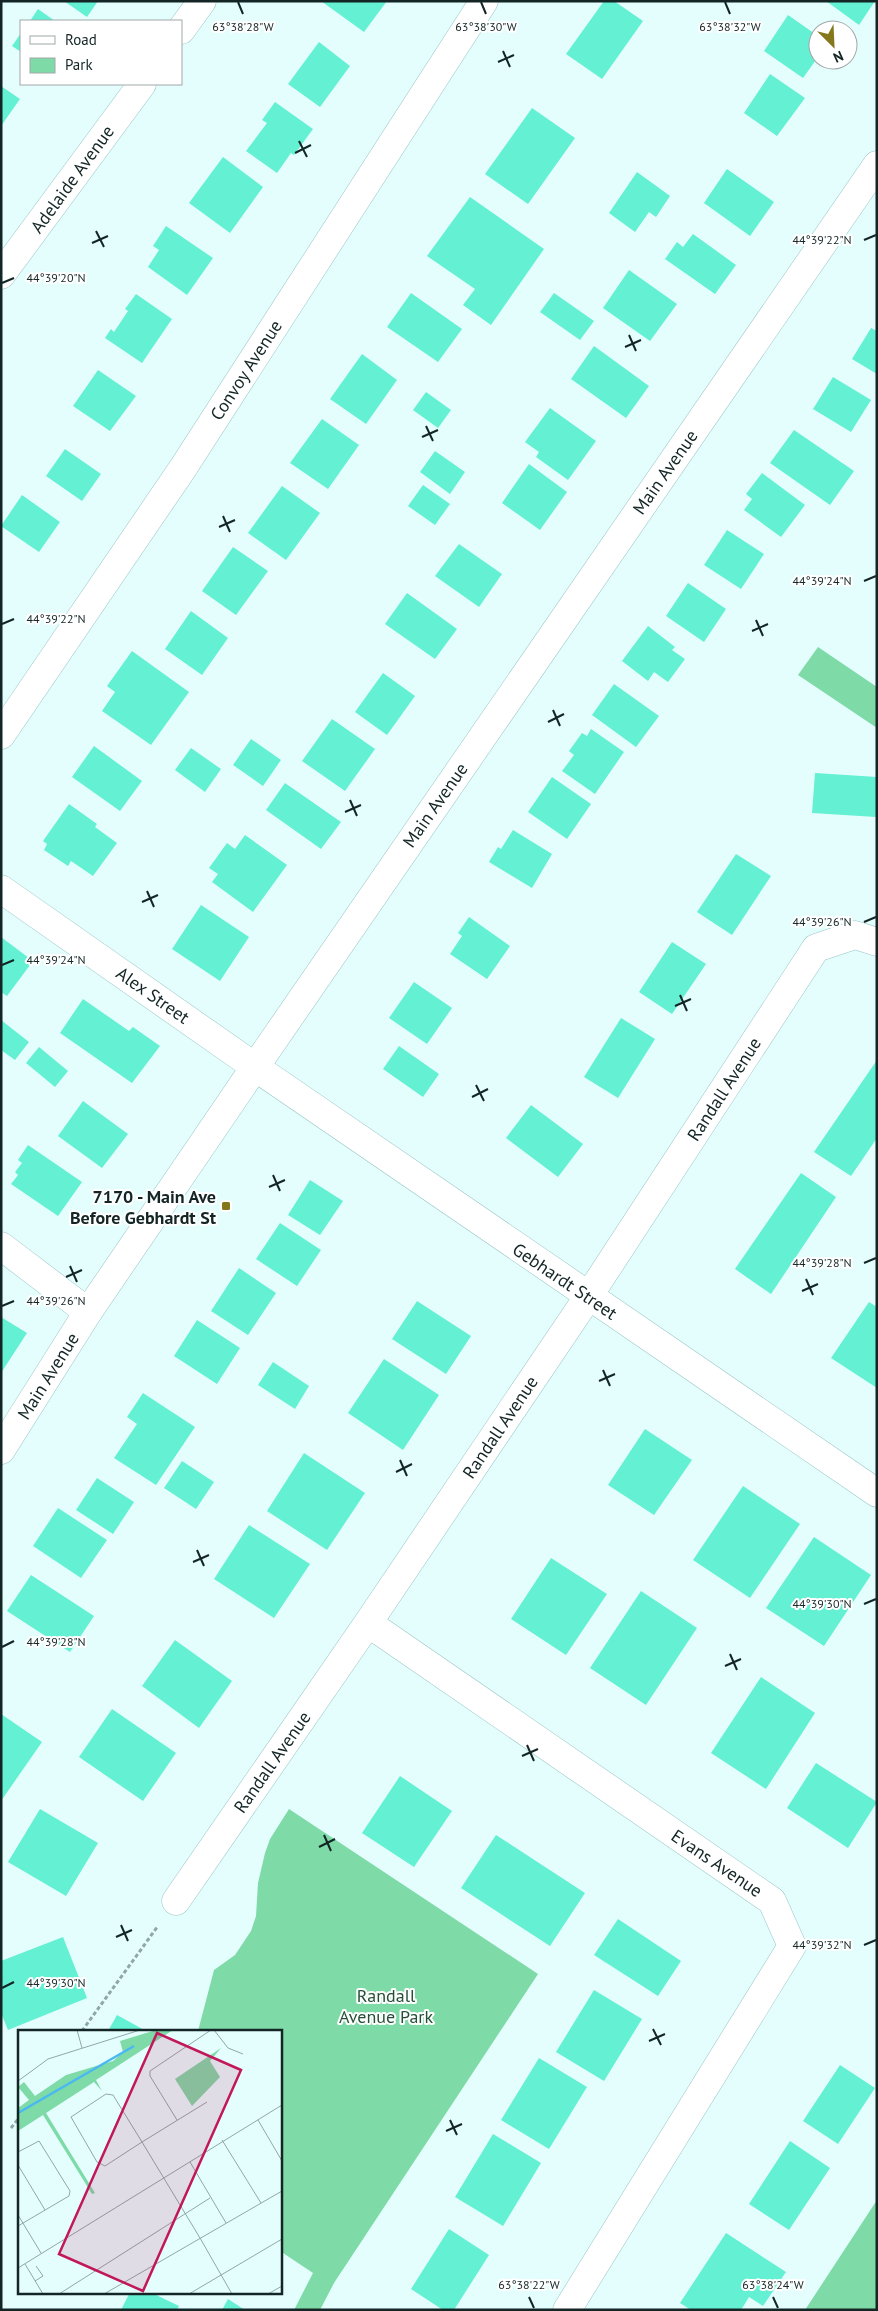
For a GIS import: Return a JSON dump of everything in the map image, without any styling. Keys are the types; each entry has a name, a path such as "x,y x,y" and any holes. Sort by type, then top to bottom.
{"street":[{"path":"182,29 202,1"},
{"name":"Convoy Avenue","path":"1,735 183,468 484,1"},
{"name":"Adelaide Avenue","path":"1,275 141,85"},
{"name":"Main Avenue","path":"1,1450 88,1312 255,1067 877,166"},
{"name":"Alex Street","path":"1,889 255,1067"},
{"name":"Randall Avenue","path":"176,1901 368,1623 588,1297 816,948 855,935 877,942"},
{"name":"Gebhardt Street","path":"255,1067 588,1297 877,1493"},
{"path":"1,1246 88,1312"},
{"name":"Evans Avenue","path":"368,1623 772,1901 792,1946 567,2310"}],"path":[{"path":"83,2030 176,1901"},
{"path":"11,2128 18,2119"}],"green space":[{"path":"818,647 877,687 877,728 798,675"},
{"name":"Randall Avenue Park","path":"289,1809 538,1974 334,2283 320,2310 294,2310 313,2273 281,2252 281,2030 198,2030 214,1970 235,1955 251,1931 256,1916 258,1883 270,1839"},
{"path":"877,2200 877,2310 805,2310"}],"building":[{"path":"64,1 98,1 87,17"},
{"path":"321,1 387,1 364,32"},
{"path":"604,1 614,1 643,21 602,79 566,54"},
{"path":"826,1 875,1 859,25 858,20 852,20"},
{"path":"38,9 54,20 31,20"},
{"path":"788,15 808,29 809,70 803,78 764,51"},
{"path":"20,34 20,51 12,46"},
{"path":"319,42 350,66 320,107 288,84"},
{"path":"770,74 805,98 777,136 744,113"},
{"path":"1,86 20,99 1,126"},
{"path":"275,102 313,129 294,155 291,153 277,173 246,151 267,123 262,120"},
{"path":"532,108 575,138 528,204 485,174"},
{"path":"223,157 263,187 230,233 189,203"},
{"path":"727,169 774,202 750,236 704,203"},
{"path":"637,172 670,196 656,217 649,212 635,232 609,213"},
{"path":"470,197 544,249 491,325 463,305 475,289 427,256"},
{"path":"166,226 213,258 187,295 148,267 159,250 153,246"},
{"path":"693,234 736,265 715,294 665,259 677,242 683,247"},
{"path":"629,270 677,304 650,341 603,308"},
{"path":"411,293 462,329 438,362 387,327"},
{"path":"554,293 594,321 580,340 540,312"},
{"path":"136,294 172,319 142,363 105,338 111,329 114,332 128,311 125,309"},
{"path":"871,328 877,331 877,374 852,359"},
{"path":"594,346 649,386 626,418 571,379"},
{"path":"362,354 397,380 366,424 330,399"},
{"path":"98,370 136,396 110,431 73,406"},
{"path":"833,377 871,400 851,432 813,409"},
{"path":"426,392 451,410 438,428 413,410"},
{"path":"550,408 596,441 568,480 536,457 539,452 525,442"},
{"path":"322,419 359,445 328,489 290,463"},
{"path":"794,430 854,471 830,505 770,463"},
{"path":"65,449 101,474 82,501 46,476"},
{"path":"435,451 465,472 450,494 420,472"},
{"path":"529,464 567,492 540,530 502,503"},
{"path":"762,473 805,505 781,537 744,510 752,499 746,494"},
{"path":"423,485 450,504 435,525 408,506"},
{"path":"282,486 320,513 286,560 248,533"},
{"path":"22,495 60,522 39,552 1,526"},
{"path":"727,530 764,554 741,589 704,565"},
{"path":"459,544 502,574 479,607 435,576"},
{"path":"233,547 268,571 236,615 202,591"},
{"path":"688,583 726,609 704,642 666,616"},
{"path":"407,593 457,629 435,659 385,624"},
{"path":"191,611 228,638 202,675 165,649"},
{"path":"648,626 675,647 672,650 685,659 668,682 654,672 648,681 622,661"},
{"path":"132,651 189,692 151,745 102,711 115,692 107,686"},
{"path":"383,673 415,696 387,735 355,712"},
{"path":"614,684 659,716 636,747 592,715"},
{"path":"332,719 375,749 345,791 302,761"},
{"path":"591,729 624,752 595,794 562,771 574,755 569,751 582,733 587,736"},
{"path":"251,739 281,760 263,786 233,765"},
{"path":"94,746 142,781 120,811 72,777"},
{"path":"191,748 221,769 205,792 175,770"},
{"path":"815,773 877,777 876,817 812,813"},
{"path":"552,777 591,804 567,839 528,812"},
{"path":"285,783 341,822 321,849 266,810"},
{"path":"69,804 97,824 95,827 117,843 93,876 71,861 68,866 44,850 47,844 43,841"},
{"path":"513,830 552,854 532,888 489,862 498,847 501,849"},
{"path":"245,835 287,865 253,912 212,882 218,874 209,868 227,843 235,849"},
{"path":"736,854 771,876 732,935 697,912"},
{"path":"201,905 249,937 220,981 172,949"},
{"path":"469,917 510,946 487,979 450,954 462,936 458,933"},
{"path":"1,937 33,961 7,996 1,992"},
{"path":"672,942 706,964 672,1014 639,992"},
{"path":"414,982 452,1008 427,1044 389,1018"},
{"path":"83,999 129,1031 133,1027 160,1046 132,1083 60,1033"},
{"path":"621,1018 655,1039 618,1098 584,1077"},
{"path":"1,1020 29,1042 15,1060 1,1050"},
{"path":"399,1046 439,1074 423,1097 383,1069"},
{"path":"39,1047 68,1071 55,1087 26,1063"},
{"path":"877,1060 877,1138 851,1176 814,1152"},
{"path":"83,1101 128,1134 102,1168 58,1136"},
{"path":"531,1105 583,1144 558,1177 506,1138"},
{"path":"28,1145 82,1182 58,1216 11,1184 18,1175 15,1172 22,1163 18,1160"},
{"path":"801,1173 836,1197 771,1294 735,1269"},
{"path":"310,1180 343,1201 320,1235 288,1215"},
{"path":"280,1223 321,1250 297,1286 256,1259"},
{"path":"239,1268 276,1293 248,1335 211,1311"},
{"path":"417,1301 471,1336 446,1374 392,1339"},
{"path":"869,1302 877,1307 877,1388 831,1358"},
{"path":"1,1317 27,1333 1,1373"},
{"path":"197,1320 240,1348 217,1384 174,1356"},
{"path":"384,1359 439,1395 403,1450 348,1413"},
{"path":"273,1362 309,1386 295,1409 258,1385"},
{"path":"143,1393 195,1427 156,1485 114,1458 137,1424 127,1417"},
{"path":"645,1429 692,1460 654,1515 608,1485"},
{"path":"304,1453 365,1493 327,1550 267,1511"},
{"path":"182,1461 214,1482 196,1509 164,1488"},
{"path":"97,1478 134,1502 113,1534 76,1510"},
{"path":"743,1486 800,1524 750,1598 693,1560"},
{"path":"58,1508 107,1540 81,1578 33,1546"},
{"path":"249,1525 310,1564 274,1618 214,1579"},
{"path":"814,1537 871,1575 824,1646 766,1608"},
{"path":"551,1558 607,1594 566,1655 511,1619"},
{"path":"31,1575 94,1616 70,1652 7,1611"},
{"path":"641,1591 697,1628 646,1705 590,1668"},
{"path":"175,1640 232,1681 199,1728 142,1686"},
{"path":"761,1677 815,1713 766,1789 711,1753"},
{"path":"112,1709 176,1753 143,1801 79,1757"},
{"path":"1,1714 42,1742 1,1801"},
{"path":"816,1763 877,1802 848,1848 787,1808"},
{"path":"400,1776 452,1811 414,1867 362,1833"},
{"path":"40,1809 98,1843 66,1896 8,1862"},
{"path":"496,1835 585,1893 550,1946 461,1888"},
{"path":"618,1919 681,1961 658,1996 594,1955"},
{"path":"63,1937 87,1998 8,2030 1,2013 1,1961"},
{"path":"594,1990 642,2019 604,2081 556,2052"},
{"path":"117,2015 144,2030 109,2030"},
{"path":"539,2058 587,2087 549,2149 501,2120"},
{"path":"840,2065 875,2088 838,2144 803,2121"},
{"path":"493,2134 541,2163 503,2226 455,2197"},
{"path":"790,2141 830,2168 789,2230 749,2204"},
{"path":"449,2229 489,2255 454,2310 443,2310 411,2289"},
{"path":"726,2233 786,2272 763,2306 749,2297 741,2310 691,2310 680,2303"},
{"path":"129,2294 154,2294 179,2306 177,2310 121,2310"},
{"path":"228,2299 245,2310 222,2310"}],"place":[{"name":"7170 - Main Ave Before Gebhardt St","path":"226,1206"}]}
